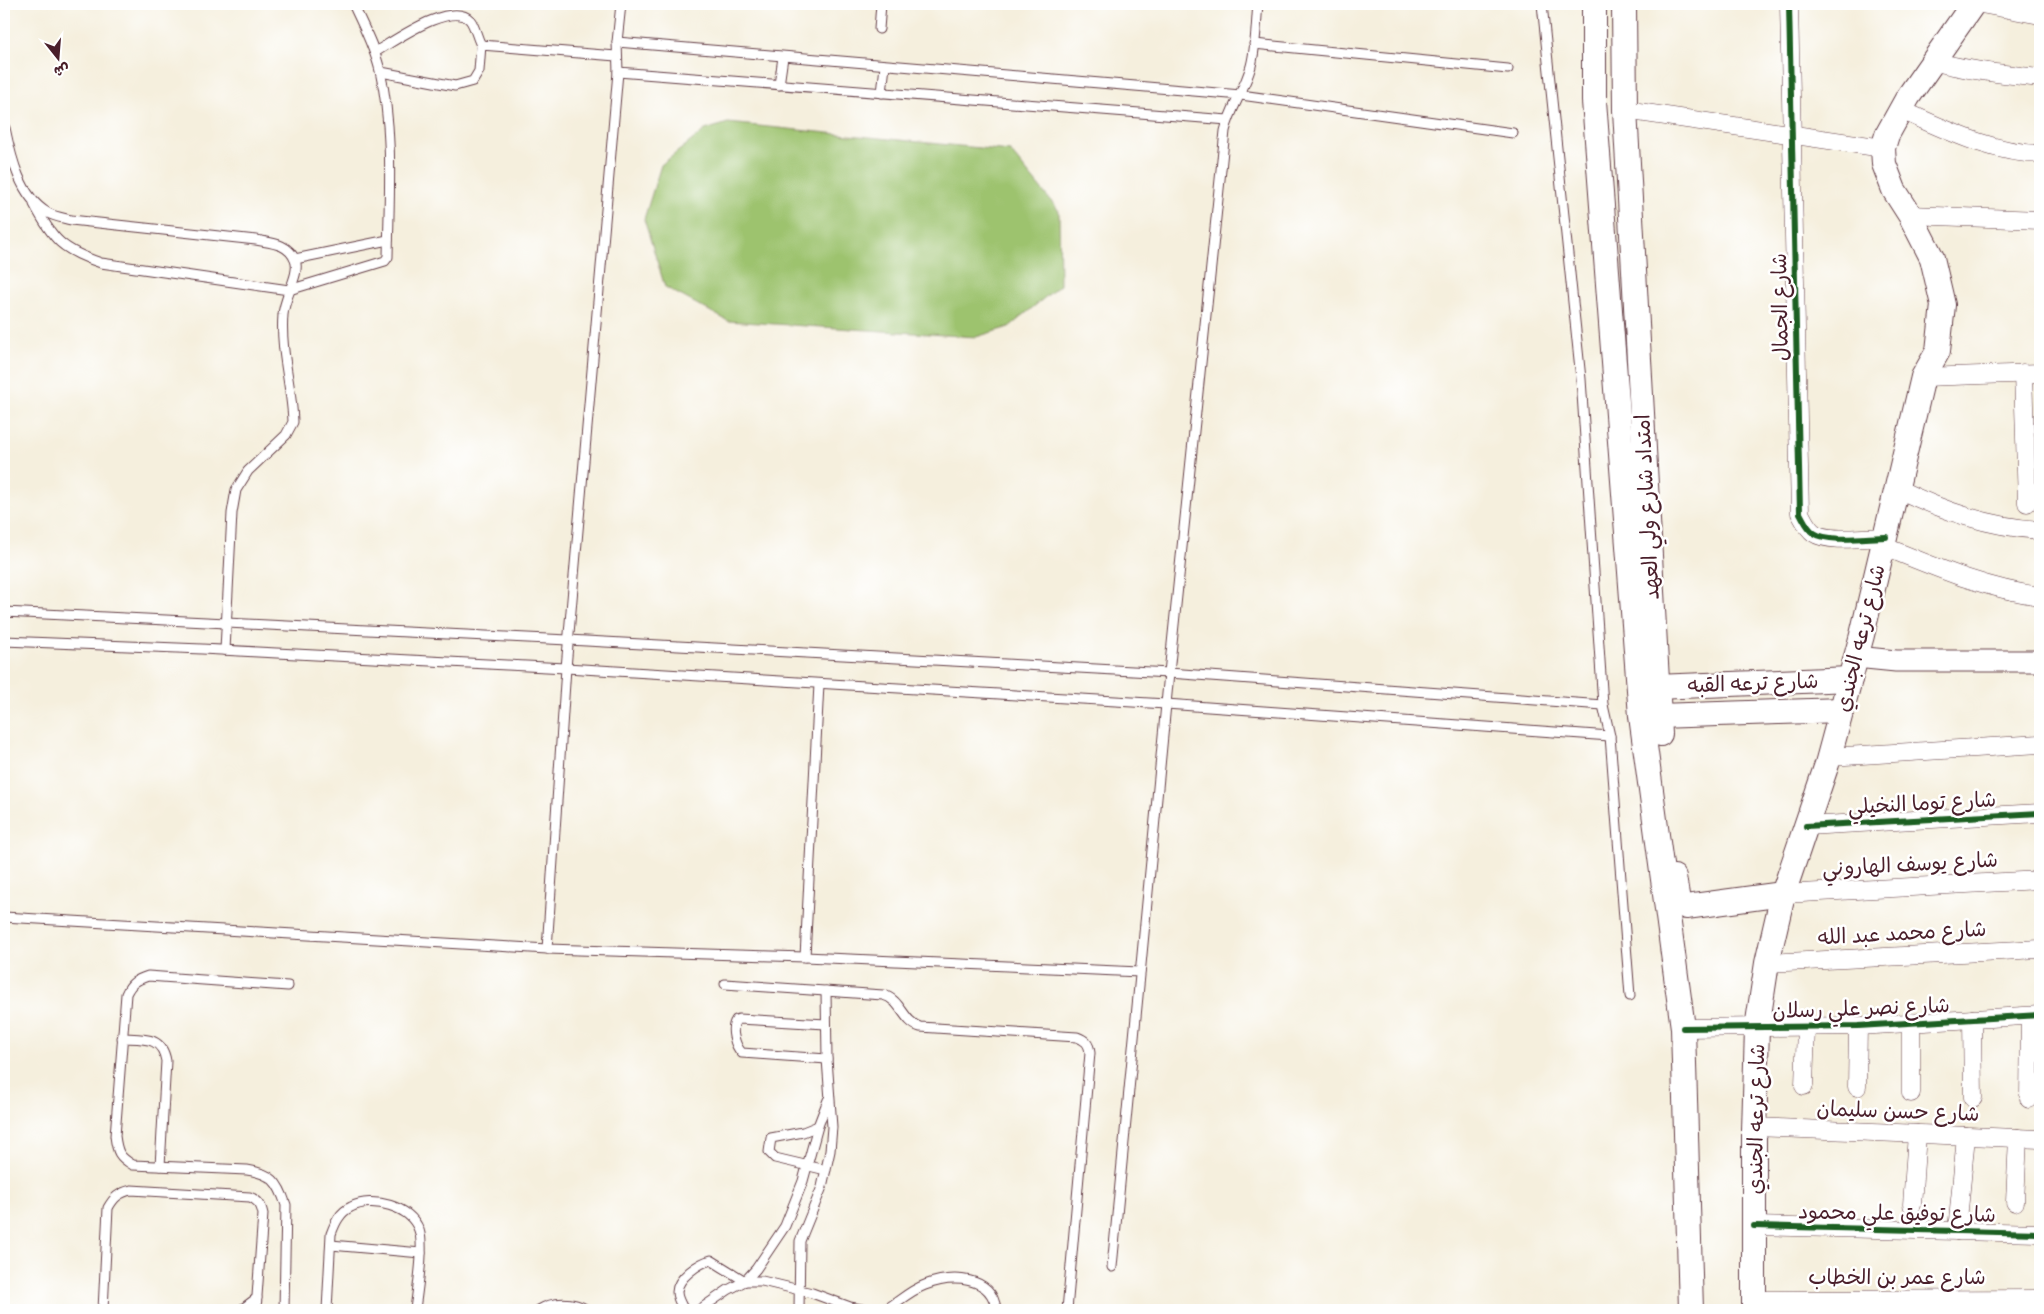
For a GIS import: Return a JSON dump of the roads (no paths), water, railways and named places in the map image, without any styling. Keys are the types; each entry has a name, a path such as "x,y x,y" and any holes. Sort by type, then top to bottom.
{"main road":[{"name":"امتداد شارع ولي العهد","path":"1594,4 1595,111 1650,716"},
{"name":"امتداد شارع ولي العهد","path":"1624,4 1625,110 1656,687 1650,716"},
{"path":"1883,148 1887,135 1901,110 1973,4"},
{"name":"شارع ترعه الجندي","path":"1754,1305 1754,1127 1757,1028 1767,962 1783,894 1829,756 1842,710 1898,489 1922,377 1938,351 1943,305 1932,258 1910,214 1894,190 1884,164 1883,148"},
{"name":"شارع ترعه القبه","path":"1656,687 1853,668"},
{"name":"شارع ترعه القبه","path":"1650,716 1842,710"},
{"path":"1650,716 1673,908 1682,1028 1691,1310"},
{"path":"1673,908 1783,894"}],"street":[{"name":"شارع الجمال","path":"1789,4 1800,513 1805,524 1814,533 1825,538 1885,542"},
{"path":"1981,4 2040,15"},
{"path":"1933,61 1960,68 2040,78"},
{"path":"1625,110 1883,148"},
{"path":"1901,110 1987,146 2040,154"},
{"path":"1910,214 2040,220"},
{"path":"1922,377 2032,373 2027,503"},
{"path":"1898,489 1958,515 1990,524 2040,530"},
{"path":"1885,542 1961,578 1988,586 2040,596"},
{"name":"شارع ترعه القبه","path":"1853,668 1906,661 2040,661"},
{"path":"1829,756 2040,744"},
{"name":"شارع توما النخيلي","path":"1806,826 2040,813"},
{"name":"شارع يوسف الهاروني","path":"1783,894 2040,880"},
{"name":"شارع محمد عبد الله","path":"1767,962 2040,948"},
{"path":"2029,1099 2035,1016"},
{"name":"شارع نصر علي رسلان","path":"1682,1028 1858,1026 2035,1016"},
{"path":"1972,1019 1973,1098"},
{"path":"1911,1022 1911,1093"},
{"path":"1857,1087 1858,1026"},
{"path":"1804,1086 1806,1027"},
{"name":"شارع حسن سليمان","path":"1754,1127 2040,1139"},
{"path":"1912,1206 1917,1134"},
{"path":"1957,1231 1966,1136"},
{"path":"2015,1202 2018,1138"},
{"name":"شارع توفيق علي محمود","path":"1754,1226 2040,1233"},
{"name":"شارع عمر بن الخطاب","path":"1754,1305 2040,1299"}],"lane":[{"path":"5,128 17,172 52,235 65,248 100,263 289,290 385,261 388,257 388,130 380,72 375,52 353,4"},
{"path":"547,949 568,640 618,72 616,56 621,4"},
{"path":"879,29 881,4"},
{"path":"1112,1267 1169,673 1228,120 1241,95 1252,65 1258,4"},
{"path":"1542,4 1581,379 1603,705 1610,736 1630,996"},
{"path":"375,52 427,22 449,14 461,14 470,20 481,45 479,71 473,81 455,86 380,72"},
{"path":"617,42 1241,95 1514,133"},
{"path":"1254,44 1508,69"},
{"path":"481,45 616,56"},
{"path":"779,85 783,57"},
{"path":"882,93 885,66"},
{"path":"618,72 1228,120"},
{"path":"33,202 48,213 71,220 278,244 289,250 295,259 297,267 296,276 285,299 283,315 283,333 293,422 286,435 248,471 236,490 232,513 225,650"},
{"path":"295,259 388,240"},
{"path":"4,612 568,640 1169,673 1603,705"},
{"path":"4,641 225,650 566,668 1166,704 1610,736"},
{"path":"805,957 819,684"},
{"path":"4,917 547,949 805,957 1140,972"},
{"path":"284,1310 286,1205 281,1190 272,1178 261,1172 247,1170 133,1165 122,1158 116,1148 115,1136 126,994 131,984 138,979 148,976 288,986"},
{"path":"726,984 889,996 914,1025 1077,1037 1084,1040 1089,1045 1090,1053 1067,1310"},
{"path":"799,1310 800,1241 822,1187 832,1127 827,1059 826,991"},
{"path":"826,1024 739,1019 736,1020 733,1027 736,1046 742,1053 827,1059"},
{"path":"122,1038 147,1039 157,1043 164,1051 166,1061 160,1166"},
{"path":"699,1310 745,1281 775,1244 786,1226 804,1182 818,1126 829,1098"},
{"path":"818,1126 803,1132 772,1138 769,1143 769,1152 775,1158 826,1170"},
{"path":"104,1310 108,1208 114,1198 121,1192 131,1190 250,1196 256,1199 261,1205 263,1214 256,1310"},
{"path":"327,1310 331,1234 341,1214 349,1207 361,1203 393,1205 405,1211 414,1220 422,1241 415,1310"},
{"path":"331,1245 421,1253"},
{"path":"684,1310 677,1295 679,1283 704,1262 711,1260 745,1281 762,1281 798,1289 850,1309 866,1310"},
{"path":"885,1310 924,1285 960,1278 975,1281 987,1288 995,1302 996,1310"},
{"path":"241,1310 257,1298"},
{"path":"539,1310 554,1304 580,1305 587,1310"}]}
